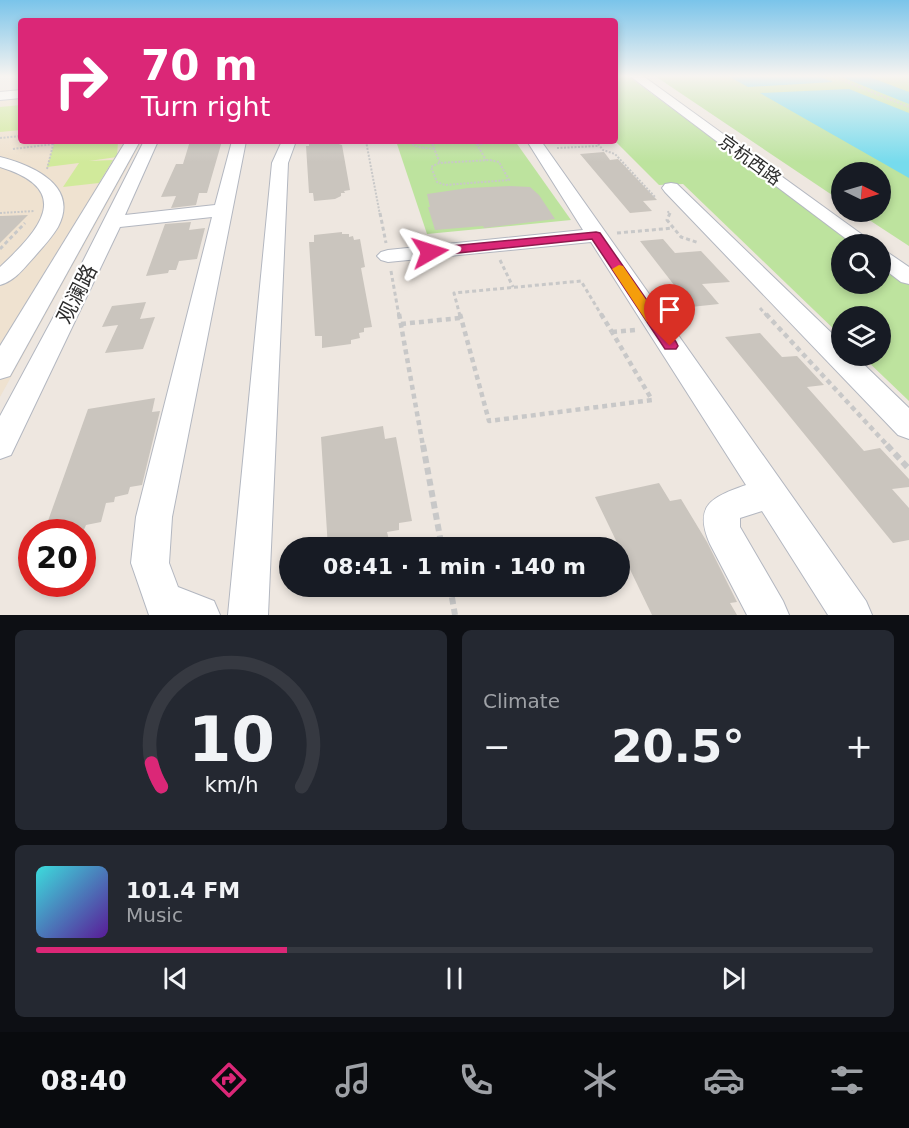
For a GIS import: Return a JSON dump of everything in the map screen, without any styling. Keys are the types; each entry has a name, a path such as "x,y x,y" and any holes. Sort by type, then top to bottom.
{"street":[{"name":"京杭西路","path":"674,105 851,234"},
{"path":"0,369 131,144"},
{"name":"观澜路","path":"0,446 150,144"},
{"path":"200,615 164,603 150,563 154,517 238,144"},
{"path":"248,615 280,163 288,144"},
{"path":"536,145 852,615"},
{"path":"3,276 21,259 51,220 54,196 44,182 5,156"},
{"path":"671,188 909,427"},
{"path":"112,222 224,210"},
{"path":"51,220 89,217"},
{"path":"388,256 596,235"},
{"path":"891,264 909,277"},
{"path":"3,276 59,268"},
{"path":"769,615 723,532 720,516 728,507 770,493"}],"path":[{"path":"0,138 18,136"},
{"path":"5,156 45,144"},
{"path":"44,182 54,144"},
{"path":"367,144 440,537"},
{"path":"412,144 435,149"},
{"path":"432,144 440,163"},
{"path":"477,144 486,160"},
{"path":"536,145 566,144"},
{"path":"598,144 603,150 615,154 670,213 667,220 681,237 698,242 706,251"},
{"path":"486,160 499,162 509,180 445,185 437,182 431,167 440,163 486,160"},
{"path":"0,213 37,211 0,249"},
{"path":"596,235 673,228"},
{"path":"494,246 513,287"},
{"path":"581,280 652,400 489,421 453,293 513,287 581,280"},
{"path":"755,303 909,469"},
{"path":"401,324 460,318"},
{"path":"612,332 658,327"},
{"path":"452,597 455,615"}],"shaded area":[{"path":"0,105 18,105 18,144 140,144 0,397"}],"green space":[{"path":"18,105 18,130 0,132 0,107"},
{"path":"618,105 667,105 841,234 831,234 831,294 891,294 891,272 909,285 909,401 872,366 891,366 891,306 831,306 831,326 683,184 659,185 618,144"},
{"path":"698,105 909,105 909,246 872,222 891,222 891,162 831,162 831,194"},
{"path":"54,144 118,144 117,157 89,161 113,160 99,183 63,187 79,163 47,167"},
{"path":"397,144 517,144 571,220 427,234"}],"water":[{"path":"781,105 888,105 909,113 909,178 891,168 891,162 881,162"}],"building":[{"path":"189,144 221,144 207,193 199,193 196,205 171,208 176,196 161,197 176,164 183,164"},
{"path":"309,144 342,145 350,190 344,191 345,193 341,193 341,196 335,199 314,201 313,193 309,193 306,146"},
{"path":"604,152 610,160 618,159 657,200 643,201 652,211 630,213 580,154"},
{"path":"530,187 539,195 555,219 484,228 483,226 435,230 428,207 430,207 427,194 468,188"},
{"path":"28,215 0,243 0,216"},
{"path":"191,222 189,230 205,228 197,259 179,261 176,270 169,270 168,273 146,276 165,224"},
{"path":"342,232 342,234 349,234 349,237 353,236 354,240 360,239 365,267 361,268 372,327 364,328 364,332 359,333 360,338 351,340 351,344 322,348 322,336 315,336 309,242 314,242 314,235"},
{"path":"663,239 675,253 701,251 730,282 702,284 719,304 691,307 640,241"},
{"path":"146,302 140,319 155,317 143,349 105,353 118,325 102,327 112,306"},
{"path":"760,333 782,357 797,356 824,385 807,387 864,451 880,448 909,479 909,487 892,489 909,508 909,540 893,543 725,337"},
{"path":"155,398 152,412 160,411 142,485 130,487 128,494 115,497 114,502 106,503 101,522 96,523 96,519 49,519 88,409"},
{"path":"383,426 385,439 396,437 412,521 399,523 399,530 387,532 388,537 327,537 321,437"},
{"path":"659,483 670,501 681,499 707,542 737,602 730,603 737,615 652,615 630,569 630,537 614,537 595,497"}],"slow traffic":[{"path":"619,269 652,319"}],"route":[{"path":"430,252 596,235 670,346"}]}
